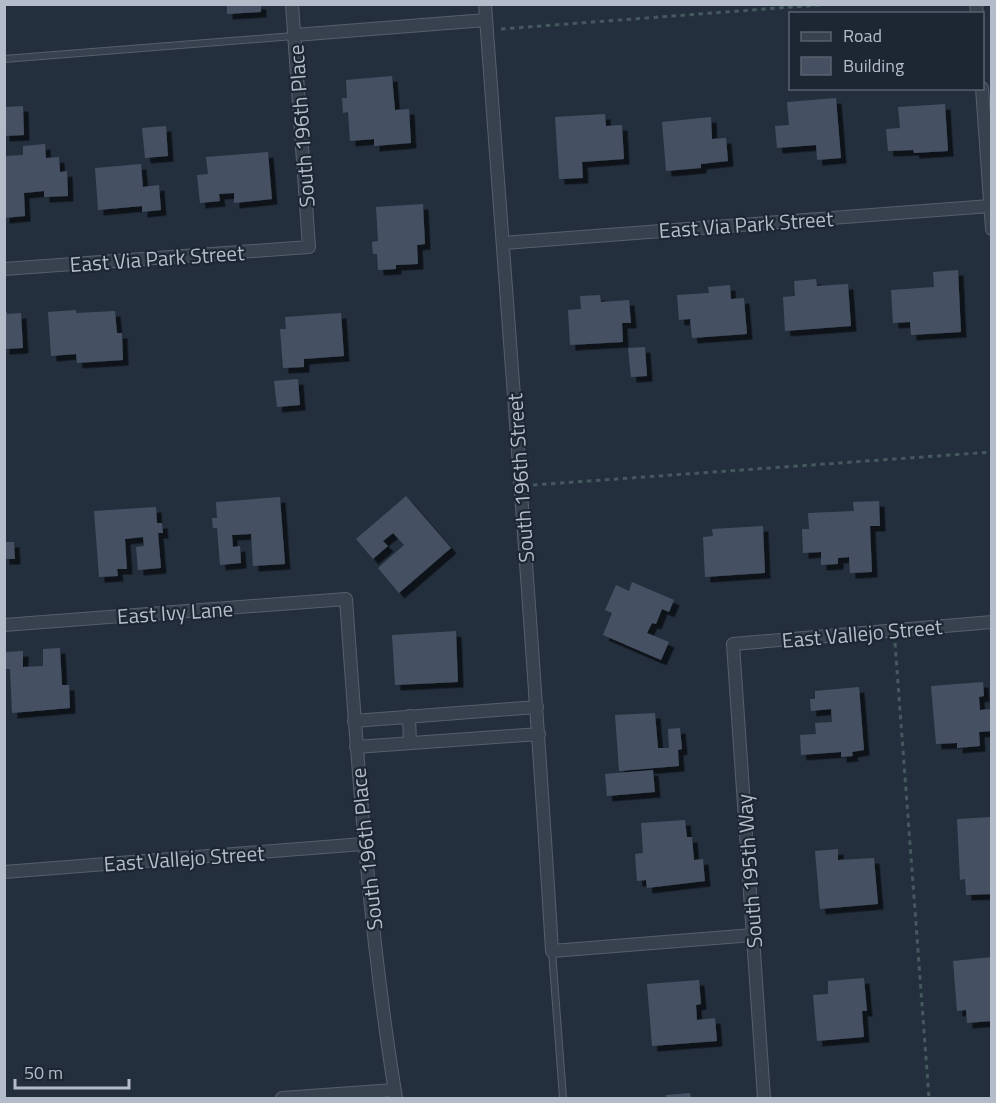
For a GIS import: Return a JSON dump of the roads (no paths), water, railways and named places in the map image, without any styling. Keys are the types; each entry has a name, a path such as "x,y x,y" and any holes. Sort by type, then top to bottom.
{"street":[{"name":"South 196th Place","path":"292,4 309,247"},
{"name":"South 196th Street","path":"485,4 539,734 552,951"},
{"path":"295,35 487,25"},
{"path":"982,90 992,229"},
{"name":"East Via Park Street","path":"503,243 990,206"},
{"name":"East Via Park Street","path":"4,269 309,247"},
{"name":"South 196th Place","path":"346,599 363,844 395,1094"},
{"name":"East Ivy Lane","path":"4,625 346,599"},
{"name":"East Vallejo Street","path":"733,644 992,622"},
{"name":"South 195th Way","path":"733,644 764,1098"},
{"path":"354,721 537,707"},
{"path":"409,716 410,743"},
{"path":"356,747 539,734"},
{"name":"East Vallejo Street","path":"4,872 363,844"},
{"path":"552,951 753,935"},
{"path":"282,1098 395,1094"}],"lane":[{"path":"4,59 295,35"},
{"path":"552,951 563,1098"}]}
